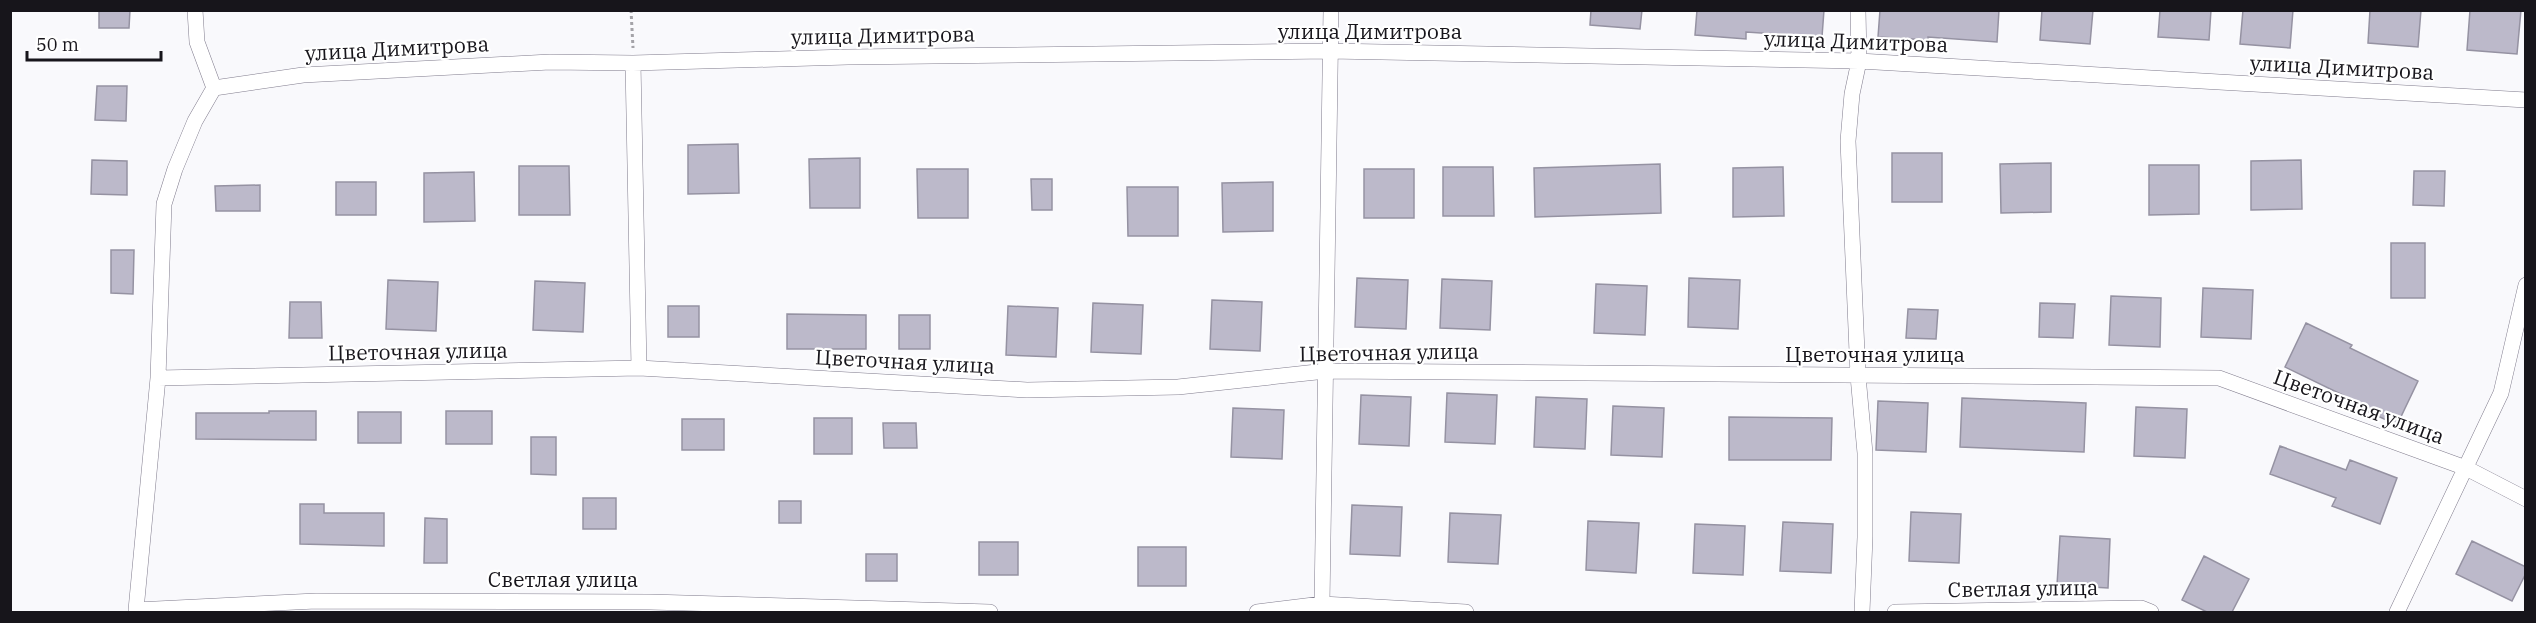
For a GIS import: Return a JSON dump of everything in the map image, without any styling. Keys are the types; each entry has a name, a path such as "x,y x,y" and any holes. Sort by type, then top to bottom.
{"street":[{"path":"158,378 164,204 175,169 195,121 214,88 197,42 195,10"},
{"path":"1322,604 1330,10"},
{"path":"1858,10 1859,61 1852,94 1848,141 1858,376 1865,453 1866,537 1862,612"},
{"name":"улица Димитрова","path":"214,88 303,75 550,62 633,63 848,57 1330,51 1859,61 2526,100"},
{"path":"633,63 639,368"},
{"path":"2397,612 2501,393 2526,285"},
{"name":"Цветочная улица","path":"158,378 639,368 1028,390 1178,387 1326,371 2219,378 2466,468 2526,498"},
{"name":"Светлая улица","path":"158,378 136,610 316,601 650,602 990,612"},
{"path":"1257,612 1322,604 1466,612"},
{"name":"Светлая улица","path":"1895,612 2141,608 2151,612"}],"path":[{"path":"631,10 633,63"}],"building":[{"path":"99,10 130,10 129,28 99,28"},
{"path":"1591,10 1642,10 1640,29 1590,25"},
{"path":"1697,10 1824,10 1822,37 1746,32 1746,39 1695,35"},
{"path":"1880,10 1999,10 1997,42 1928,37 1928,40 1878,37"},
{"path":"2042,10 2093,10 2090,44 2040,40"},
{"path":"2160,10 2211,10 2209,40 2158,37"},
{"path":"2243,10 2293,10 2290,48 2240,44"},
{"path":"2370,10 2421,10 2418,47 2368,43"},
{"path":"2470,10 2521,10 2517,54 2467,50"},
{"path":"97,86 127,86 126,121 95,120"},
{"path":"738,144 739,193 688,194 688,145"},
{"path":"1892,153 1942,153 1942,202 1892,202"},
{"path":"860,158 860,208 810,208 809,159"},
{"path":"92,160 127,161 127,195 91,194"},
{"path":"2301,160 2302,209 2251,210 2251,161"},
{"path":"2051,163 2051,212 2001,213 2000,164"},
{"path":"1660,164 1661,213 1535,217 1534,168"},
{"path":"2149,165 2199,165 2199,214 2149,215"},
{"path":"519,166 569,166 570,215 519,215"},
{"path":"1443,167 1493,167 1494,216 1443,216"},
{"path":"1783,167 1784,216 1733,217 1733,168"},
{"path":"917,169 968,169 968,218 918,218"},
{"path":"1364,169 1414,169 1414,218 1364,218"},
{"path":"2414,171 2445,171 2444,206 2413,205"},
{"path":"474,172 475,221 424,222 424,173"},
{"path":"1031,179 1052,179 1052,210 1032,210"},
{"path":"336,182 376,182 376,215 336,215"},
{"path":"1273,182 1273,231 1223,232 1222,183"},
{"path":"260,185 260,211 216,211 215,186"},
{"path":"1127,187 1178,187 1178,236 1128,236"},
{"path":"2391,243 2425,243 2425,298 2391,298"},
{"path":"111,250 134,250 133,294 111,293"},
{"path":"1357,278 1408,280 1406,329 1355,327"},
{"path":"1689,278 1740,280 1738,329 1688,327"},
{"path":"1442,279 1492,281 1490,330 1440,328"},
{"path":"388,280 438,282 436,331 386,329"},
{"path":"535,281 585,283 583,332 533,330"},
{"path":"1596,284 1647,286 1645,335 1594,333"},
{"path":"2203,288 2253,290 2251,339 2201,337"},
{"path":"2111,296 2161,298 2160,347 2109,345"},
{"path":"1212,300 1262,302 1260,351 1210,349"},
{"path":"290,302 321,302 322,338 289,338"},
{"path":"1093,303 1143,305 1141,354 1091,352"},
{"path":"2040,303 2075,304 2073,338 2039,337"},
{"path":"668,306 699,306 699,337 668,337"},
{"path":"1008,306 1058,308 1056,357 1006,355"},
{"path":"1908,309 1938,310 1936,339 1906,338"},
{"path":"787,314 866,315 866,349 787,349"},
{"path":"899,315 930,315 930,349 899,349"},
{"path":"2306,323 2352,345 2350,348 2418,381 2397,425 2352,404 2353,400 2285,367"},
{"path":"1447,393 1497,395 1495,444 1445,442"},
{"path":"1361,395 1411,397 1409,446 1359,444"},
{"path":"1536,397 1587,399 1585,449 1534,447"},
{"path":"1962,398 2086,403 2084,452 1960,447"},
{"path":"1878,401 1928,403 1926,452 1876,450"},
{"path":"1613,406 1664,408 1662,457 1611,455"},
{"path":"2136,407 2187,409 2185,458 2134,456"},
{"path":"1233,408 1284,410 1282,459 1231,457"},
{"path":"269,411 316,411 316,440 196,439 196,413 269,413"},
{"path":"446,411 492,411 492,444 446,444"},
{"path":"358,412 401,412 401,443 358,443"},
{"path":"1729,417 1832,418 1831,460 1729,460"},
{"path":"814,418 852,418 852,454 814,454"},
{"path":"682,419 724,419 724,450 682,450"},
{"path":"883,423 916,423 917,448 884,448"},
{"path":"531,437 556,437 556,475 531,474"},
{"path":"2280,446 2346,470 2350,460 2397,478 2380,524 2332,506 2336,498 2270,474"},
{"path":"583,498 616,498 616,529 583,529"},
{"path":"779,501 801,501 801,523 779,523"},
{"path":"300,504 324,504 324,513 384,513 384,546 300,544"},
{"path":"1352,505 1402,507 1400,556 1350,554"},
{"path":"1911,512 1961,514 1959,563 1909,561"},
{"path":"1450,513 1501,515 1498,564 1448,562"},
{"path":"425,518 447,519 447,563 424,563"},
{"path":"1588,521 1639,523 1636,573 1586,570"},
{"path":"1783,522 1833,524 1831,573 1780,571"},
{"path":"1695,524 1745,526 1743,575 1693,573"},
{"path":"2060,536 2110,539 2108,588 2057,585"},
{"path":"2472,541 2526,567 2526,573 2512,601 2456,574"},
{"path":"979,542 1018,542 1018,575 979,575"},
{"path":"1138,547 1186,547 1186,586 1138,586"},
{"path":"866,554 897,554 897,581 866,581"},
{"path":"2204,556 2249,579 2232,612 2207,612 2182,600"}]}
